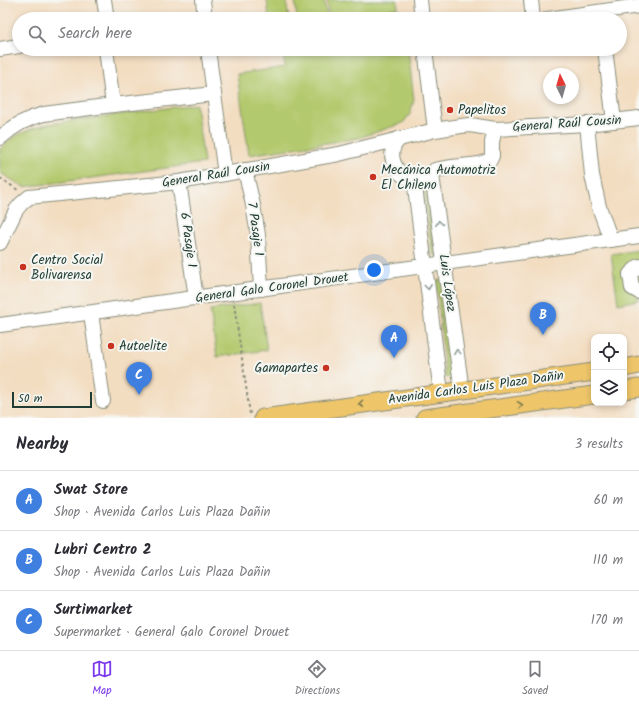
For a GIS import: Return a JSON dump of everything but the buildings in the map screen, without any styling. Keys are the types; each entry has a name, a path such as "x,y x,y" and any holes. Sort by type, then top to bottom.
{"main road":[{"path":"627,368 639,366"},
{"name":"Avenida Carlos Luis Plaza Dañin","path":"263,418 591,372"},
{"path":"627,390 639,388"},
{"name":"Avenida Carlos Luis Plaza Dañin","path":"425,418 591,395"}],"street":[{"path":"104,0 105,12"},
{"path":"203,0 204,12"},
{"path":"420,0 421,12"},
{"path":"531,0 532,12"},
{"path":"614,12 639,6"},
{"path":"0,49 12,47"},
{"path":"107,56 113,105"},
{"path":"209,56 225,174"},
{"path":"426,56 435,130"},
{"path":"606,56 614,121"},
{"path":"0,138 9,130 34,116 113,105 214,94"},
{"name":"General Raúl Cousin","path":"29,197 179,182 339,154 435,130 470,125 495,129 587,124 639,118"},
{"path":"587,124 592,175 599,207 611,240"},
{"name":"General Raúl Cousin","path":"414,179 432,175 435,170 480,164 490,160 492,156 492,142 495,129"},
{"path":"400,138 394,145 392,159 395,167 402,174 406,177 414,179"},
{"name":"7 Pasaje 1","path":"245,170 258,235 261,289"},
{"name":"Luis López","path":"432,175 462,391"},
{"name":"Luis López","path":"414,179 441,393"},
{"name":"6 Pasaje 1","path":"179,182 196,298"},
{"path":"0,243 16,210 29,197"},
{"name":"General Galo Coronel Drouet","path":"0,326 611,240 638,240"},
{"path":"639,266 630,274 632,288 639,292"},
{"path":"91,313 103,401"}],"path":[{"path":"0,178 29,197"},
{"path":"233,293 250,418"}],"green space":[{"path":"267,0 286,0 288,12 268,12"},
{"path":"295,0 324,0 326,12 296,12"},
{"path":"327,0 397,0 398,8 370,12 328,12"},
{"path":"283,56 409,56 414,100 410,114 403,123 359,138 249,155 237,74 285,67"},
{"path":"196,104 204,163 24,187 0,173 0,149 16,136 34,128 48,124"},
{"path":"426,179 437,255 432,253 422,180"},
{"path":"639,250 639,300 618,304 611,254"},
{"path":"438,280 441,280 442,284 452,376 446,378 437,285"},
{"path":"260,303 267,350 217,357 210,310"}],"place":[{"name":"Papelitos","path":"450,110"},
{"name":"Mecánica Automotriz El Chileno","path":"373,177"},
{"name":"Centro Social Bolivarensa","path":"23,267"},
{"name":"Lubri Centro 2","path":"543,335"},
{"name":"Autoelite","path":"111,346"},
{"name":"Swat Store","path":"394,358"},
{"name":"Gamapartes","path":"326,368"},
{"name":"Surtimarket","path":"139,395"}]}
